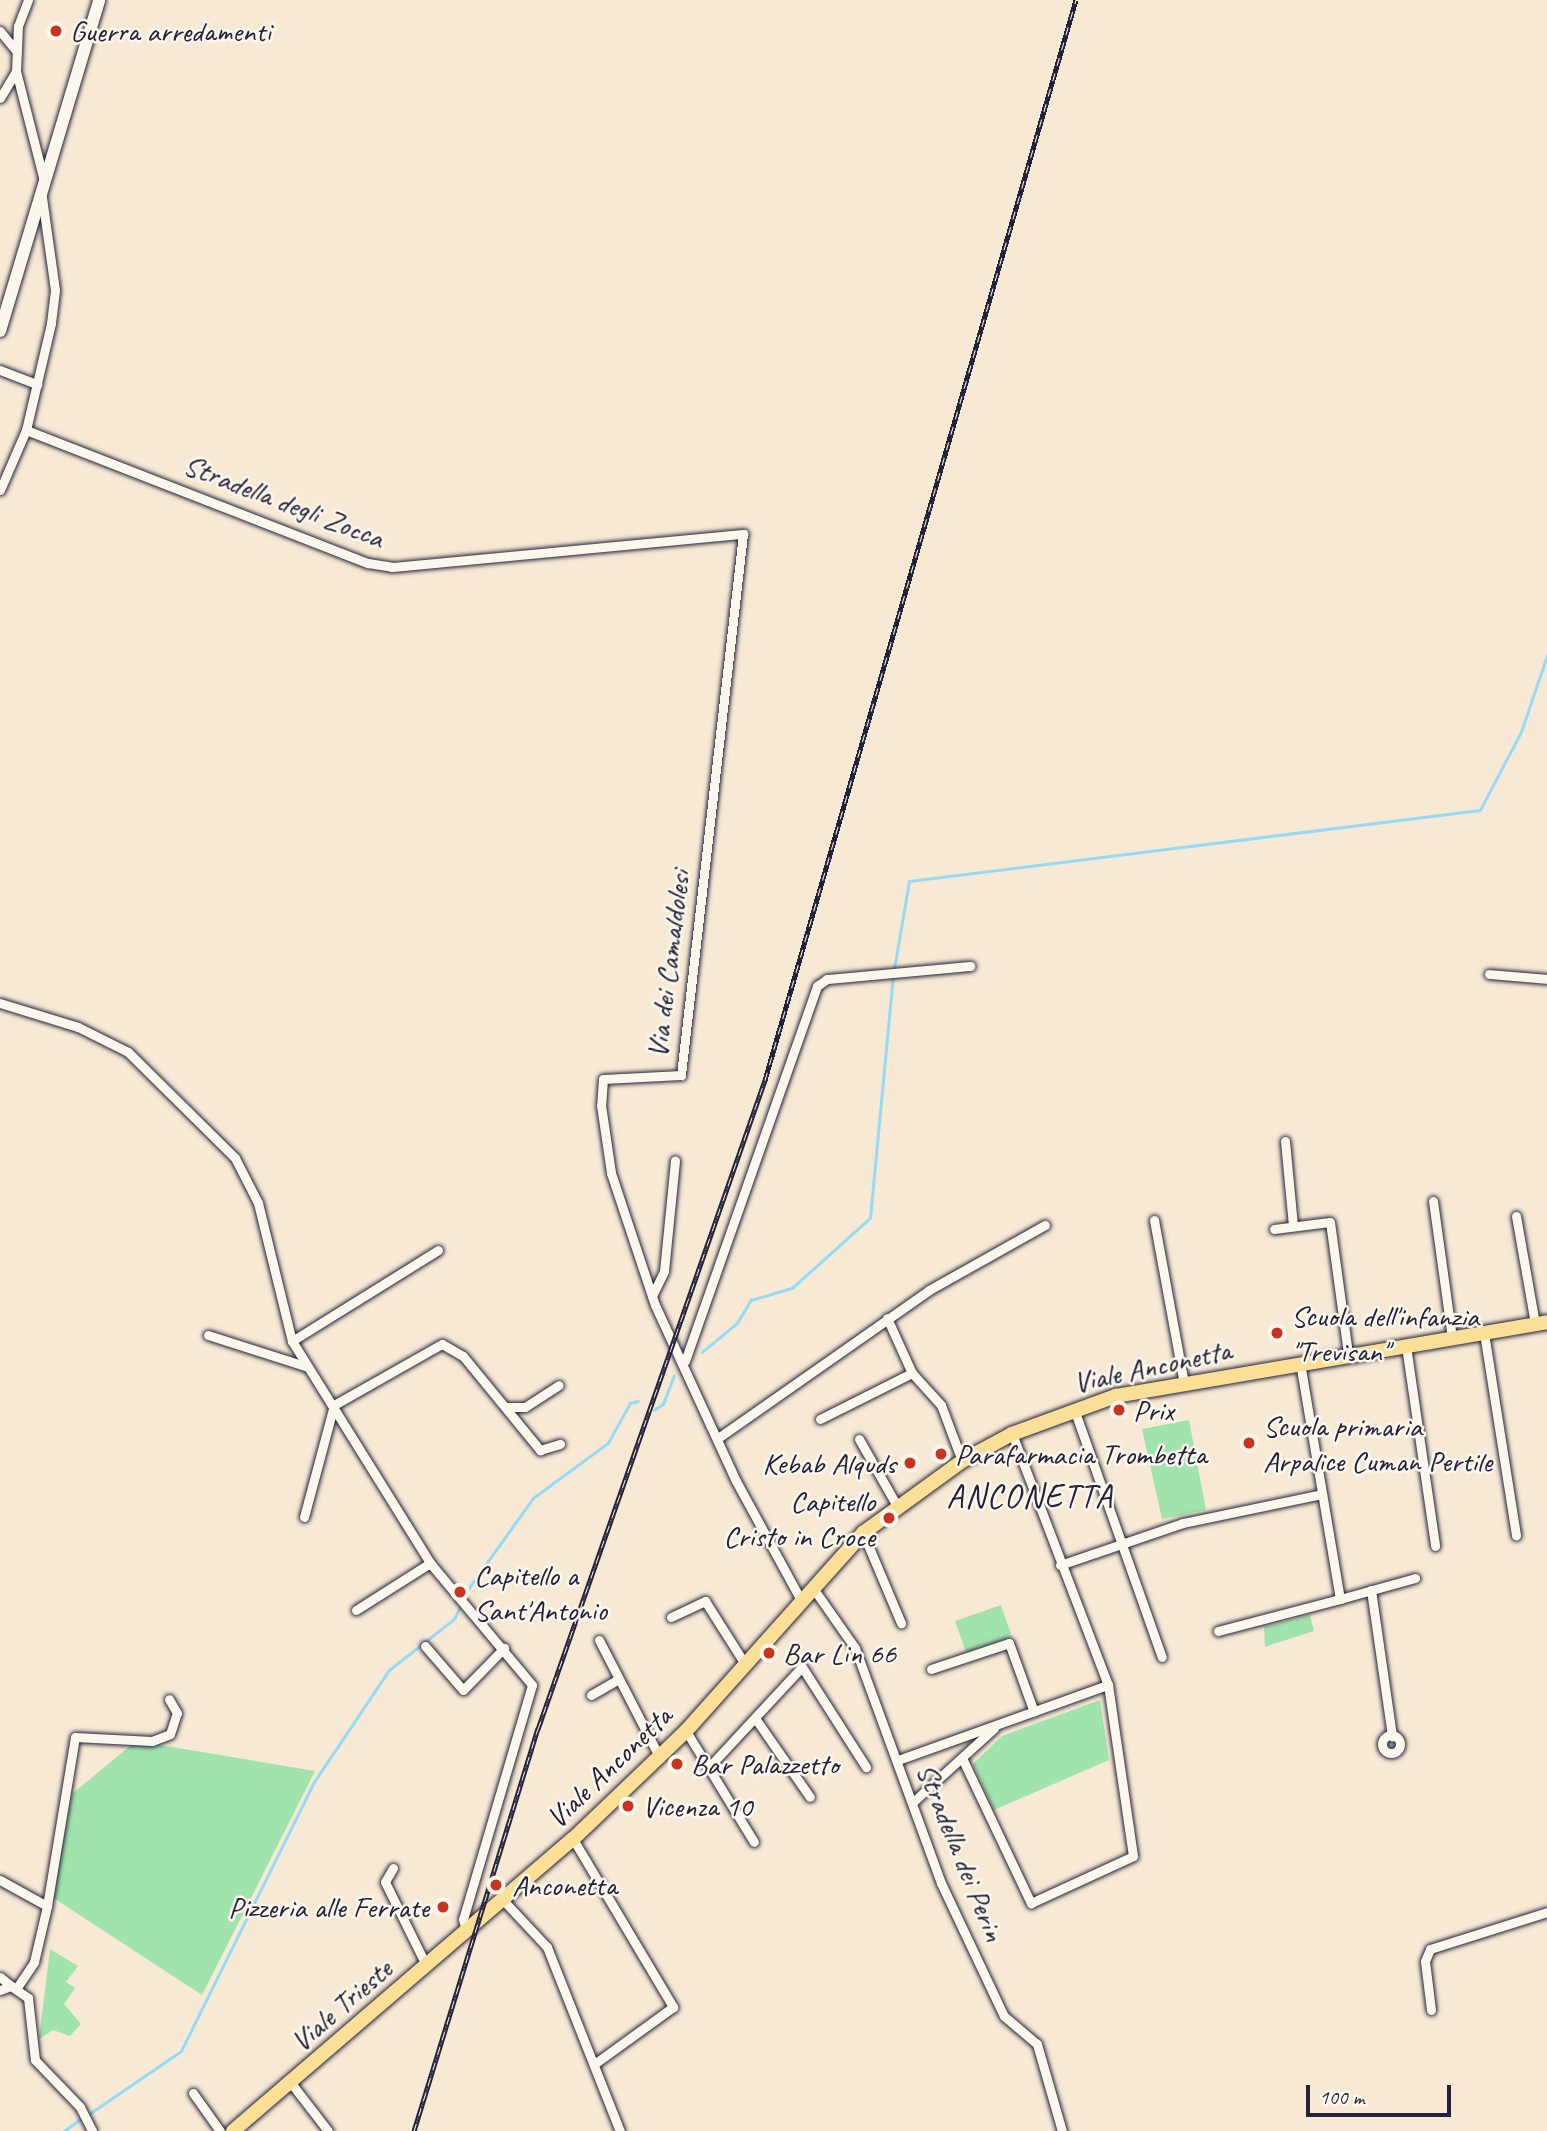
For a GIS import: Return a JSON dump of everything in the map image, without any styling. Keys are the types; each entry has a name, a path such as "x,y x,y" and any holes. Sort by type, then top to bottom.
{"main road":[{"name":"Viale Anconetta","path":"503,1900 660,1758 863,1534 896,1504 962,1461 1012,1434 1074,1409 1300,1362 1541,1323"},
{"name":"Viale Trieste","path":"231,2131 291,2083 503,1900"}],"street":[{"path":"0,490 26,430 55,290 43,187 16,71 17,52 28,0"},
{"path":"0,331 99,0"},
{"path":"0,31 17,52"},
{"path":"0,98 16,71"},
{"path":"0,370 37,384"},
{"name":"Stradella degli Zocca","path":"26,430 392,567 743,534 726,688"},
{"name":"Via dei Camaldolesi","path":"726,688 681,1075 603,1079 611,1173 652,1296 685,1361 718,1438 801,1600"},
{"path":"685,1361 817,986 827,979 970,966"},
{"path":"1489,974 1547,979"},
{"path":"0,1003 78,1027 128,1052 235,1158 256,1195 292,1341 334,1405 429,1563 504,1648 535,1692 463,1919 466,1931"},
{"path":"1285,1141 1293,1226"},
{"path":"652,1296 664,1271 675,1161"},
{"path":"1433,1202 1452,1338"},
{"path":"1516,1216 1541,1323"},
{"path":"1154,1220 1184,1384"},
{"path":"1274,1230 1330,1222 1348,1354"},
{"path":"718,1438 887,1318 1045,1224"},
{"path":"292,1341 438,1250"},
{"path":"887,1318 912,1373 941,1405 962,1461"},
{"path":"1484,1333 1516,1535"},
{"path":"208,1335 308,1367"},
{"path":"304,1517 334,1405 442,1343 463,1356 540,1450 560,1444"},
{"path":"1406,1346 1435,1546"},
{"path":"1300,1362 1340,1599"},
{"path":"820,1419 912,1373"},
{"path":"506,1407 525,1407 559,1385"},
{"path":"1074,1409 1161,1657"},
{"path":"962,1758 1031,1903 1125,1864 1132,1845 1108,1685 1012,1434"},
{"path":"859,1439 896,1504"},
{"path":"1060,1565 1120,1541 1322,1494"},
{"path":"863,1534 901,1623"},
{"path":"356,1610 429,1563"},
{"path":"1218,1630 1415,1578"},
{"name":"Stradella dei Perin","path":"813,1588 855,1648 941,1883 1004,2016 1037,2044 1062,2131"},
{"path":"1371,1590 1392,1736"},
{"path":"671,1617 705,1601 745,1664"},
{"path":"599,1640 660,1758"},
{"path":"931,1670 1009,1643 1034,1712"},
{"path":"425,1646 463,1690 504,1648"},
{"path":"708,1768 802,1667 866,1767"},
{"name":"Viale Anconetta","path":"591,1695 620,1679"},
{"path":"898,1760 1108,1685"},
{"path":"0,1990 13,1987 34,1962 47,1906 75,1737 152,1741 170,1734 177,1713 169,1699"},
{"path":"755,1718 810,1797"},
{"path":"913,1802 998,1725"},
{"path":"686,1731 754,1842"},
{"path":"573,1839 673,2007 597,2062"},
{"name":"Viale Trieste","path":"393,1868 385,1882 426,1965"},
{"path":"0,1880 47,1906"},
{"path":"503,1900 547,1947 597,2062 620,2131"},
{"path":"1431,2010 1425,1961 1430,1949 1547,1912"},
{"path":"0,1977 32,2007 35,2060 80,2107 92,2131"},
{"name":"Viale Trieste","path":"291,2083 328,2131"},
{"name":"Viale Trieste","path":"192,2092 231,2131"}],"green space":[{"path":"1189,1420 1206,1510 1162,1519 1142,1429"},
{"path":"1001,1605 1012,1637 966,1652 955,1621"},
{"path":"1310,1615 1314,1631 1265,1647 1264,1627"},
{"path":"1100,1700 1109,1760 994,1810 973,1764 1002,1736"},
{"path":"136,1741 315,1771 202,1995 52,1897 72,1794"},
{"path":"50,1949 78,1966 66,1982 75,1988 64,2004 81,2024 70,2036 53,2030 39,2039"}],"waterway":[{"path":"894,969 909,881 1480,810 1521,732 1547,655"},
{"path":"702,1352 737,1323 751,1300 792,1288 870,1218 893,976"},
{"path":"654,1410 663,1404 674,1376"},
{"path":"466,1592 533,1498 608,1443 630,1403 638,1401"},
{"path":"89,2114 181,2051 314,1782 389,1670 454,1619 460,1607"},
{"path":"64,2131 82,2118"}],"railway":[{"path":"414,2131 538,1729 765,1080 1076,0"}],"place":[{"name":"Guerra arredamenti","path":"56,31"},
{"name":"Scuola dell'infanzia \"Trevisan\"","path":"1277,1333"},
{"name":"Prix","path":"1119,1410"},
{"name":"Scuola primaria Arpalice Cuman Pertile","path":"1249,1443"},
{"name":"Parafarmacia Trombetta","path":"941,1454"},
{"name":"Kebab Alquds","path":"910,1463"},
{"name":"Capitello Cristo in Croce","path":"889,1518"},
{"name":"Capitello a Sant'Antonio","path":"460,1592"},
{"name":"Bar Lin 66","path":"769,1653"},
{"name":"Bar Palazzetto","path":"677,1764"},
{"name":"Vicenza 10","path":"628,1806"},
{"name":"Anconetta","path":"496,1885"},
{"name":"Pizzeria alle Ferrate","path":"443,1907"}],"district":[{"name":"ANCONETTA","path":"1030,1497"}]}
